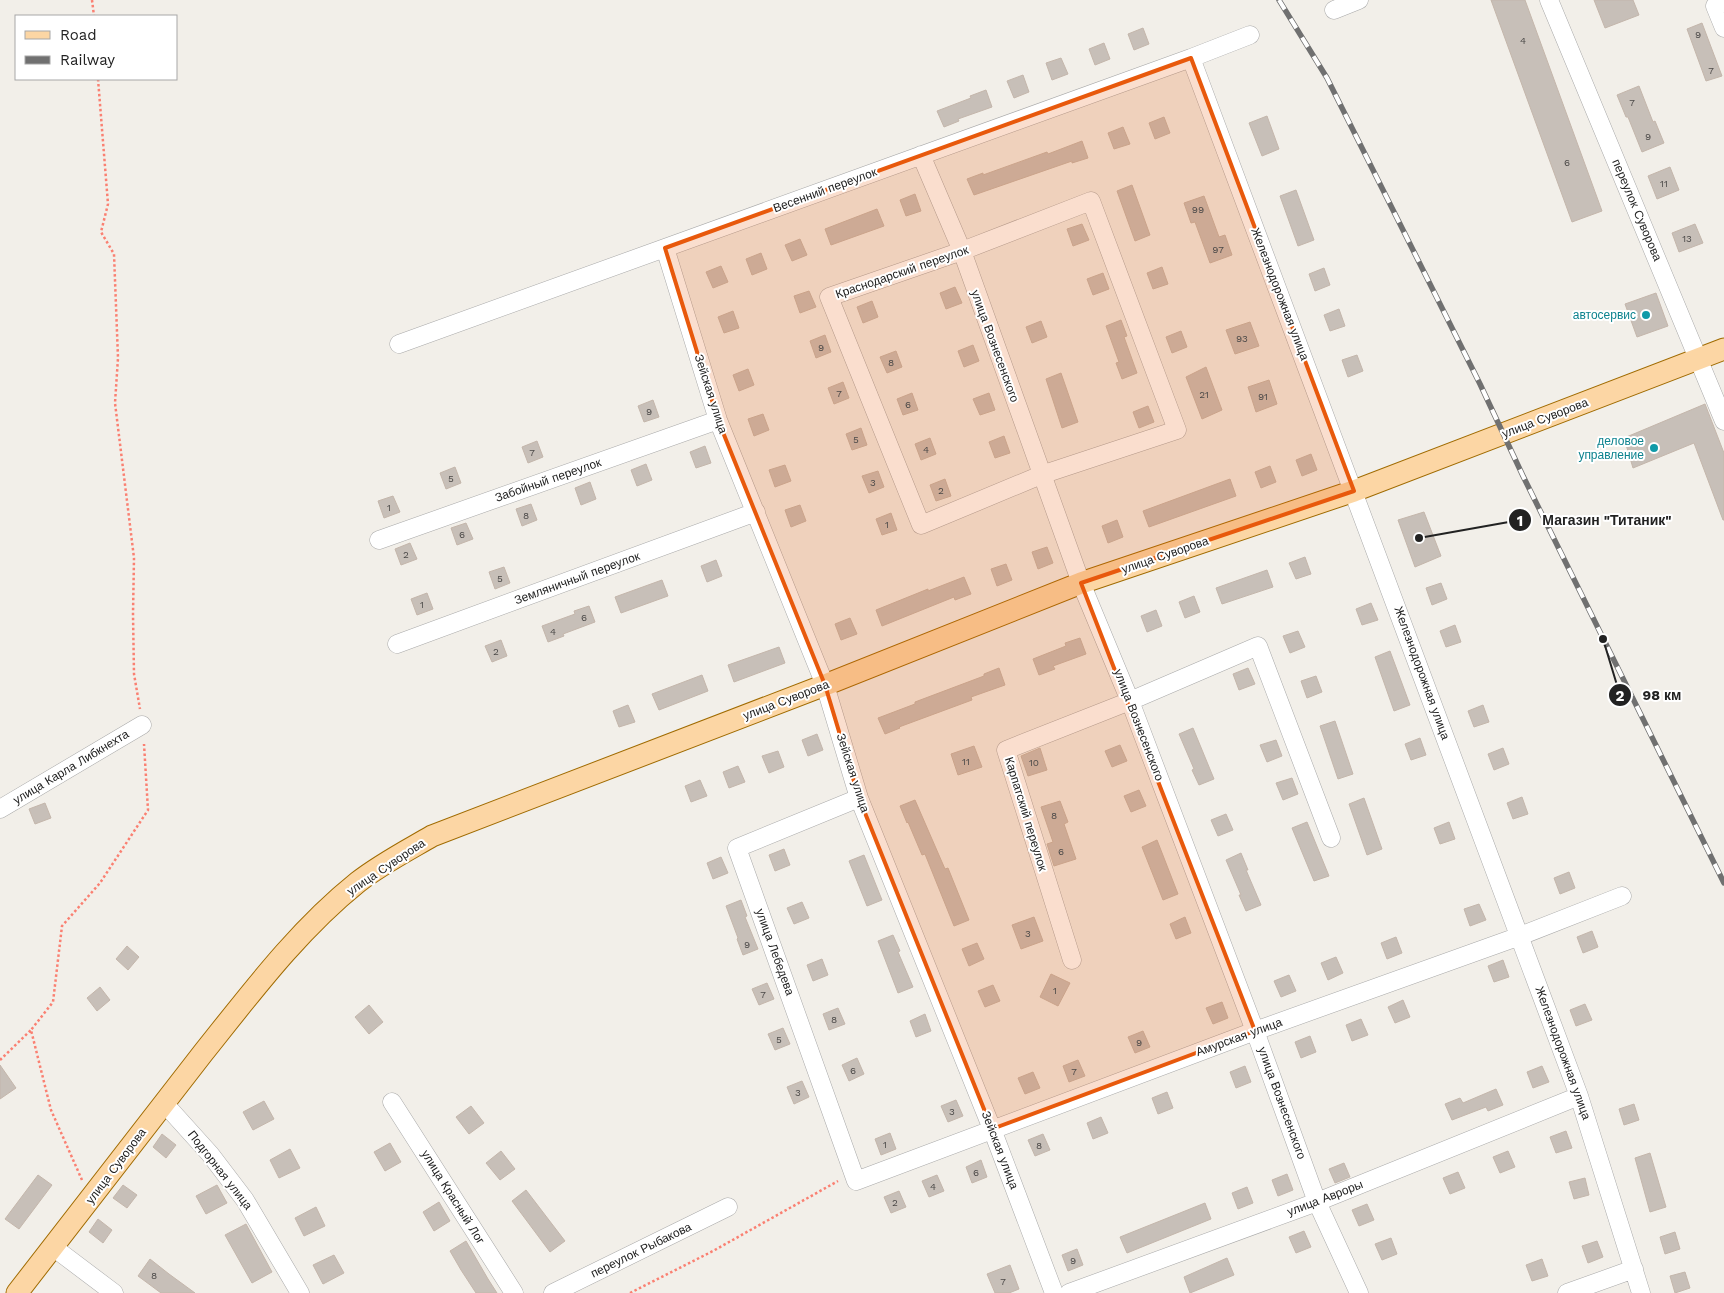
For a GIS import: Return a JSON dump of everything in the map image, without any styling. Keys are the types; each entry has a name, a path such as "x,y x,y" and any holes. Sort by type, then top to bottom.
{"main road":[{"name":"улица Суворова","path":"17,1293 253,990 296,940 359,881 432,836 824,685 1081,583 1354,491 1724,349"}],"street":[{"path":"1334,10 1359,0"},
{"name":"переулок Суворова","path":"1550,0 1724,421"},
{"path":"1724,3 1715,6 1724,28"},
{"name":"Весенний переулок","path":"399,344 1250,35"},
{"name":"Железнодорожная улица","path":"1191,58 1579,1096 1641,1293"},
{"name":"улица Вознесенского","path":"921,155 962,251 1081,583 1130,701 1256,1031 1317,1202 1359,1293"},
{"name":"Краснодарский переулок","path":"1091,201 1177,430 1041,475 920,525 829,298 962,251 1091,201"},
{"name":"Зейская улица","path":"665,248 718,420 824,685 860,798 992,1129 1054,1293"},
{"name":"Забойный переулок","path":"379,540 718,420"},
{"name":"Земляничный переулок","path":"397,644 756,512"},
{"name":"Карпатский переулок","path":"1072,960 1006,750 1130,701 1258,646 1331,838"},
{"name":"улица Карла Либкнехта","path":"0,809 142,724"},
{"name":"улица Лебедева","path":"856,1180 738,848 860,798"},
{"name":"Амурская улица","path":"856,1180 1256,1031 1520,936 1622,896"},
{"name":"улица Авроры","path":"1069,1293 1317,1202 1579,1096"},
{"name":"улица Красный Лог","path":"392,1102 514,1293"},
{"name":"Подгорная улица","path":"164,1103 210,1154 245,1200 300,1293"},
{"name":"переулок Рыбакова","path":"553,1293 728,1207"},
{"path":"53,1247 114,1293"},
{"path":"1567,1293 1634,1269"}],"path":[{"path":"92,0 94,15"},
{"path":"0,1060 31,1030 53,1002 62,926 100,883 148,810 142,724 134,674 134,558 115,403 118,358 114,254 101,232 108,204 98,80"},
{"path":"31,1030 51,1110 91,1200"},
{"path":"630,1293 713,1250 838,1180 856,1180"}],"highlighted area":[{"path":"1191,58 1354,491 1081,583 1255,1031 992,1129 859,798 825,685 718,420 665,248"}],"building":[{"path":"1491,0 1525,0 1602,211 1572,222"},
{"path":"1594,0 1633,0 1639,15 1605,28"},
{"path":"1702,23 1722,76 1706,81 1687,29"},
{"path":"1143,28 1149,44 1134,50 1128,34"},
{"path":"1104,43 1110,59 1095,65 1089,49"},
{"path":"1061,58 1068,74 1052,80 1046,63"},
{"path":"1023,75 1029,92 1014,98 1007,81"},
{"path":"1639,86 1653,122 1655,121 1664,143 1642,152 1617,95"},
{"path":"986,90 992,107 958,119 959,121 944,127 937,111"},
{"path":"1267,116 1279,149 1262,156 1249,123"},
{"path":"1164,117 1170,133 1155,139 1149,123"},
{"path":"1123,127 1130,144 1114,149 1108,133"},
{"path":"1082,141 1088,158 1072,163 1072,161 974,195 967,179 1047,152 1048,154"},
{"path":"1670,167 1679,190 1657,199 1648,176"},
{"path":"1132,185 1150,235 1135,241 1117,191"},
{"path":"1296,190 1314,240 1298,246 1280,196"},
{"path":"915,194 921,211 906,216 900,200"},
{"path":"1204,196 1219,237 1225,235 1232,255 1210,263 1195,222 1191,223 1184,203"},
{"path":"877,209 884,226 831,245 825,229"},
{"path":"1082,224 1089,240 1073,246 1067,229"},
{"path":"1695,224 1703,243 1679,252 1672,233"},
{"path":"800,239 807,255 792,261 785,245"},
{"path":"761,253 767,269 752,275 746,259"},
{"path":"721,266 728,282 713,288 706,272"},
{"path":"1162,267 1168,284 1153,289 1147,273"},
{"path":"1324,268 1330,285 1315,291 1309,274"},
{"path":"1103,273 1109,289 1093,295 1087,279"},
{"path":"955,287 962,303 946,309 940,293"},
{"path":"809,291 816,307 800,313 794,296"},
{"name":"автосервис","path":"1656,293 1668,326 1637,337 1625,304"},
{"path":"872,301 878,317 863,323 857,307"},
{"path":"1339,309 1345,326 1330,331 1324,315"},
{"path":"733,311 739,328 724,333 718,317"},
{"path":"1121,320 1127,336 1124,337 1137,373 1122,379 1116,363 1119,362 1106,326"},
{"path":"1041,321 1047,337 1032,343 1026,327"},
{"path":"1250,322 1259,346 1235,354 1226,330"},
{"path":"1181,331 1187,347 1172,353 1166,337"},
{"path":"825,335 831,352 816,358 810,341"},
{"path":"973,345 979,361 964,367 958,351"},
{"path":"896,351 902,367 887,373 880,357"},
{"path":"1357,355 1363,371 1348,377 1342,360"},
{"path":"1206,367 1222,410 1202,419 1186,377"},
{"path":"748,369 754,385 739,391 733,375"},
{"path":"1061,373 1078,422 1062,428 1046,379"},
{"path":"1269,380 1277,404 1256,412 1248,387"},
{"path":"843,382 849,398 834,404 828,388"},
{"path":"912,393 918,410 903,415 897,399"},
{"path":"989,393 995,410 980,415 973,399"},
{"path":"653,400 659,417 644,422 638,406"},
{"name":"деловое управление","path":"1705,404 1724,453 1724,520 1694,443 1633,468 1624,438"},
{"path":"1148,406 1154,422 1139,428 1133,412"},
{"path":"763,414 769,430 754,436 748,419"},
{"path":"861,428 867,445 852,450 846,434"},
{"path":"1004,436 1010,453 995,458 989,442"},
{"path":"930,438 936,454 921,460 915,444"},
{"path":"537,441 543,457 528,463 522,447"},
{"path":"705,446 711,463 696,468 690,452"},
{"path":"1311,454 1317,470 1302,476 1296,460"},
{"path":"646,464 652,480 637,486 631,470"},
{"path":"785,465 791,481 775,487 769,470"},
{"path":"1270,466 1276,482 1261,488 1255,472"},
{"path":"455,467 461,483 446,489 440,473"},
{"path":"878,471 884,487 869,493 862,476"},
{"path":"945,479 951,496 936,501 930,485"},
{"path":"1230,479 1236,496 1149,527 1143,511"},
{"path":"590,482 596,499 581,505 575,488"},
{"path":"393,496 400,512 384,518 378,501"},
{"path":"531,504 537,520 522,526 516,509"},
{"path":"800,505 806,521 791,527 785,510"},
{"path":"1424,512 1441,556 1415,567 1398,520"},
{"path":"891,513 897,530 882,535 876,519"},
{"path":"1117,520 1123,537 1108,543 1102,526"},
{"path":"466,523 473,539 457,545 451,528"},
{"path":"410,543 417,559 401,565 395,549"},
{"path":"1047,547 1053,563 1038,569 1032,552"},
{"path":"1305,557 1311,574 1296,579 1289,563"},
{"path":"716,560 722,576 707,582 701,566"},
{"path":"1006,564 1012,580 997,586 991,569"},
{"path":"504,567 510,583 495,589 489,572"},
{"path":"1267,570 1273,587 1222,604 1216,588"},
{"path":"964,577 971,594 955,600 954,597 882,626 876,610"},
{"path":"662,580 668,596 621,613 615,597"},
{"path":"1441,583 1447,599 1432,605 1426,588"},
{"path":"427,593 433,609 417,615 411,599"},
{"path":"1194,596 1200,612 1185,618 1179,602"},
{"path":"1371,603 1378,620 1362,625 1356,609"},
{"path":"589,606 595,622 548,642 542,626 575,614 574,611"},
{"path":"1156,610 1162,626 1147,632 1141,616"},
{"path":"850,618 857,634 841,640 835,624"},
{"path":"1455,625 1461,642 1446,647 1440,631"},
{"path":"1298,631 1305,647 1290,653 1283,636"},
{"path":"1080,638 1086,654 1053,666 1055,669 1039,675 1033,659 1066,646 1065,643"},
{"path":"501,640 507,656 492,662 485,646"},
{"path":"779,647 785,663 734,682 728,665"},
{"path":"1390,651 1410,705 1394,711 1375,657"},
{"path":"999,668 1005,685 971,697 972,700 885,734 878,718 984,676 984,674"},
{"path":"1248,668 1255,684 1239,690 1233,674"},
{"path":"702,675 708,691 659,710 652,694"},
{"path":"1316,676 1322,692 1307,698 1301,681"},
{"path":"628,705 635,722 619,727 613,711"},
{"path":"1483,705 1489,722 1474,727 1468,711"},
{"path":"1335,721 1353,774 1338,779 1320,726"},
{"path":"1193,728 1214,779 1199,785 1179,734"},
{"path":"817,734 823,750 808,756 802,740"},
{"path":"1420,738 1426,755 1411,760 1405,744"},
{"path":"1276,740 1282,756 1267,762 1260,745"},
{"path":"1120,745 1127,761 1112,767 1105,751"},
{"path":"974,746 982,767 958,775 951,754"},
{"path":"1040,748 1047,770 1028,776 1021,756"},
{"path":"1503,748 1509,764 1494,770 1488,754"},
{"path":"778,751 784,767 769,773 762,756"},
{"path":"738,766 745,782 729,788 723,772"},
{"path":"1292,778 1298,794 1283,800 1276,783"},
{"path":"700,780 707,796 691,802 685,786"},
{"path":"1139,790 1146,806 1131,812 1124,796"},
{"path":"1522,797 1528,814 1513,819 1507,803"},
{"path":"1364,798 1382,849 1367,855 1349,804"},
{"path":"915,800 945,869 948,868 969,920 954,926 925,854 922,855 900,806"},
{"path":"1060,801 1068,822 1064,824 1076,859 1054,866 1047,844 1053,842 1041,807"},
{"path":"45,803 51,818 35,824 29,809"},
{"path":"1226,814 1233,830 1218,836 1211,820"},
{"path":"1307,822 1329,876 1314,881 1292,828"},
{"path":"1449,822 1455,839 1440,844 1434,828"},
{"path":"1157,840 1178,894 1163,900 1142,847"},
{"path":"784,849 790,865 775,871 769,855"},
{"path":"1241,853 1261,905 1246,911 1226,860"},
{"path":"864,855 882,900 867,906 849,861"},
{"path":"721,857 728,873 713,879 707,863"},
{"path":"1569,872 1575,888 1560,894 1554,878"},
{"path":"741,900 747,916 745,917 758,949 743,955 726,906"},
{"path":"802,902 809,918 794,924 787,908"},
{"path":"1479,904 1486,920 1470,926 1464,909"},
{"path":"1034,917 1043,941 1021,949 1012,925"},
{"path":"1185,917 1191,933 1176,939 1170,924"},
{"path":"1592,931 1598,947 1583,953 1577,937"},
{"path":"893,935 913,987 898,993 878,941"},
{"path":"1396,937 1402,953 1387,959 1381,943"},
{"path":"977,943 984,959 969,966 962,949"},
{"path":"127,946 139,957 128,970 116,959"},
{"path":"1336,957 1343,973 1328,980 1321,963"},
{"path":"822,959 828,975 813,981 807,965"},
{"path":"1503,960 1509,977 1494,982 1488,966"},
{"path":"1051,974 1070,983 1058,1006 1040,997"},
{"path":"1289,975 1296,991 1281,997 1274,981"},
{"path":"767,983 774,999 759,1005 752,989"},
{"path":"993,985 1000,1001 985,1007 978,991"},
{"path":"100,987 110,1000 97,1011 87,998"},
{"path":"1403,1000 1410,1017 1395,1023 1388,1007"},
{"path":"1222,1002 1228,1018 1213,1024 1206,1008"},
{"path":"1585,1004 1592,1020 1576,1026 1570,1010"},
{"path":"369,1005 383,1022 369,1034 355,1017"},
{"path":"838,1008 845,1024 829,1030 823,1014"},
{"path":"925,1014 931,1031 916,1037 910,1021"},
{"path":"1361,1019 1368,1035 1352,1041 1346,1025"},
{"path":"783,1028 790,1044 775,1050 768,1034"},
{"path":"1143,1031 1150,1047 1135,1053 1128,1037"},
{"path":"1310,1036 1316,1052 1301,1058 1295,1042"},
{"path":"857,1058 864,1074 849,1081 842,1065"},
{"path":"1078,1060 1085,1076 1069,1082 1063,1066"},
{"path":"0,1065 16,1088 0,1099"},
{"path":"1245,1066 1251,1082 1236,1088 1230,1072"},
{"path":"1542,1066 1549,1082 1533,1088 1527,1072"},
{"path":"1033,1072 1040,1088 1025,1094 1018,1078"},
{"path":"802,1081 809,1097 794,1104 787,1087"},
{"path":"1496,1089 1503,1105 1488,1111 1486,1107 1452,1120 1445,1104 1460,1098 1463,1103"},
{"path":"1167,1092 1173,1108 1158,1114 1152,1098"},
{"path":"956,1100 963,1116 948,1122 941,1106"},
{"path":"264,1101 274,1119 253,1130 243,1112"},
{"path":"1634,1104 1639,1120 1624,1125 1619,1109"},
{"path":"471,1106 484,1123 469,1134 456,1117"},
{"path":"1101,1117 1108,1133 1093,1139 1087,1123"},
{"path":"1566,1131 1572,1148 1556,1153 1550,1137"},
{"path":"890,1133 896,1149 881,1155 875,1139"},
{"path":"162,1134 176,1145 166,1158 153,1147"},
{"path":"1043,1134 1050,1150 1035,1156 1028,1140"},
{"path":"390,1143 401,1162 385,1171 374,1152"},
{"path":"290,1149 300,1168 279,1178 270,1160"},
{"path":"501,1151 515,1169 500,1180 486,1163"},
{"path":"1508,1151 1515,1167 1500,1173 1493,1157"},
{"path":"1650,1153 1666,1207 1650,1212 1635,1158"},
{"path":"981,1160 987,1177 972,1183 966,1167"},
{"path":"1344,1163 1350,1177 1335,1183 1329,1169"},
{"path":"1458,1172 1465,1188 1450,1194 1443,1178"},
{"path":"1287,1174 1293,1190 1278,1196 1272,1180"},
{"path":"38,1175 52,1185 19,1229 5,1219"},
{"path":"937,1175 944,1191 929,1197 922,1181"},
{"path":"1585,1178 1589,1195 1574,1199 1569,1182"},
{"path":"123,1185 137,1195 127,1208 113,1198"},
{"path":"217,1185 227,1203 206,1214 196,1196"},
{"path":"1247,1187 1253,1203 1238,1209 1232,1193"},
{"path":"526,1190 565,1241 550,1252 512,1201"},
{"path":"899,1191 906,1207 891,1213 884,1197"},
{"path":"439,1202 450,1221 434,1231 423,1212"},
{"path":"1205,1203 1211,1219 1127,1253 1120,1237"},
{"path":"1367,1204 1374,1220 1359,1226 1352,1210"},
{"path":"316,1207 325,1226 304,1236 295,1218"},
{"path":"98,1219 112,1230 103,1243 89,1232"},
{"path":"246,1224 272,1272 252,1283 225,1235"},
{"path":"1304,1231 1311,1247 1296,1253 1289,1237"},
{"path":"1675,1232 1680,1249 1665,1254 1660,1237"},
{"path":"1391,1238 1397,1254 1382,1260 1375,1244"},
{"path":"466,1241 497,1293 476,1293 461,1270 450,1251"},
{"path":"1597,1241 1603,1257 1588,1263 1582,1246"},
{"path":"1077,1249 1083,1265 1068,1271 1062,1255"},
{"path":"334,1255 344,1273 323,1284 313,1265"},
{"path":"1227,1258 1234,1275 1190,1293 1184,1277"},
{"path":"150,1259 195,1293 161,1293 138,1276"},
{"path":"1542,1259 1548,1276 1532,1281 1526,1265"},
{"path":"1010,1265 1019,1289 1009,1293 995,1293 987,1274"},
{"path":"1685,1272 1690,1288 1675,1293 1670,1276"}],"railway":[{"path":"1279,0 1327,78 1480,384 1523,476 1724,883"}],"place":[{"name":"автосервис","path":"1646,315"},
{"name":"деловое управление","path":"1654,448"},
{"name":"Магазин \"Титаник\"","path":"1419,538"},
{"name":"98 км","path":"1603,639"}]}
